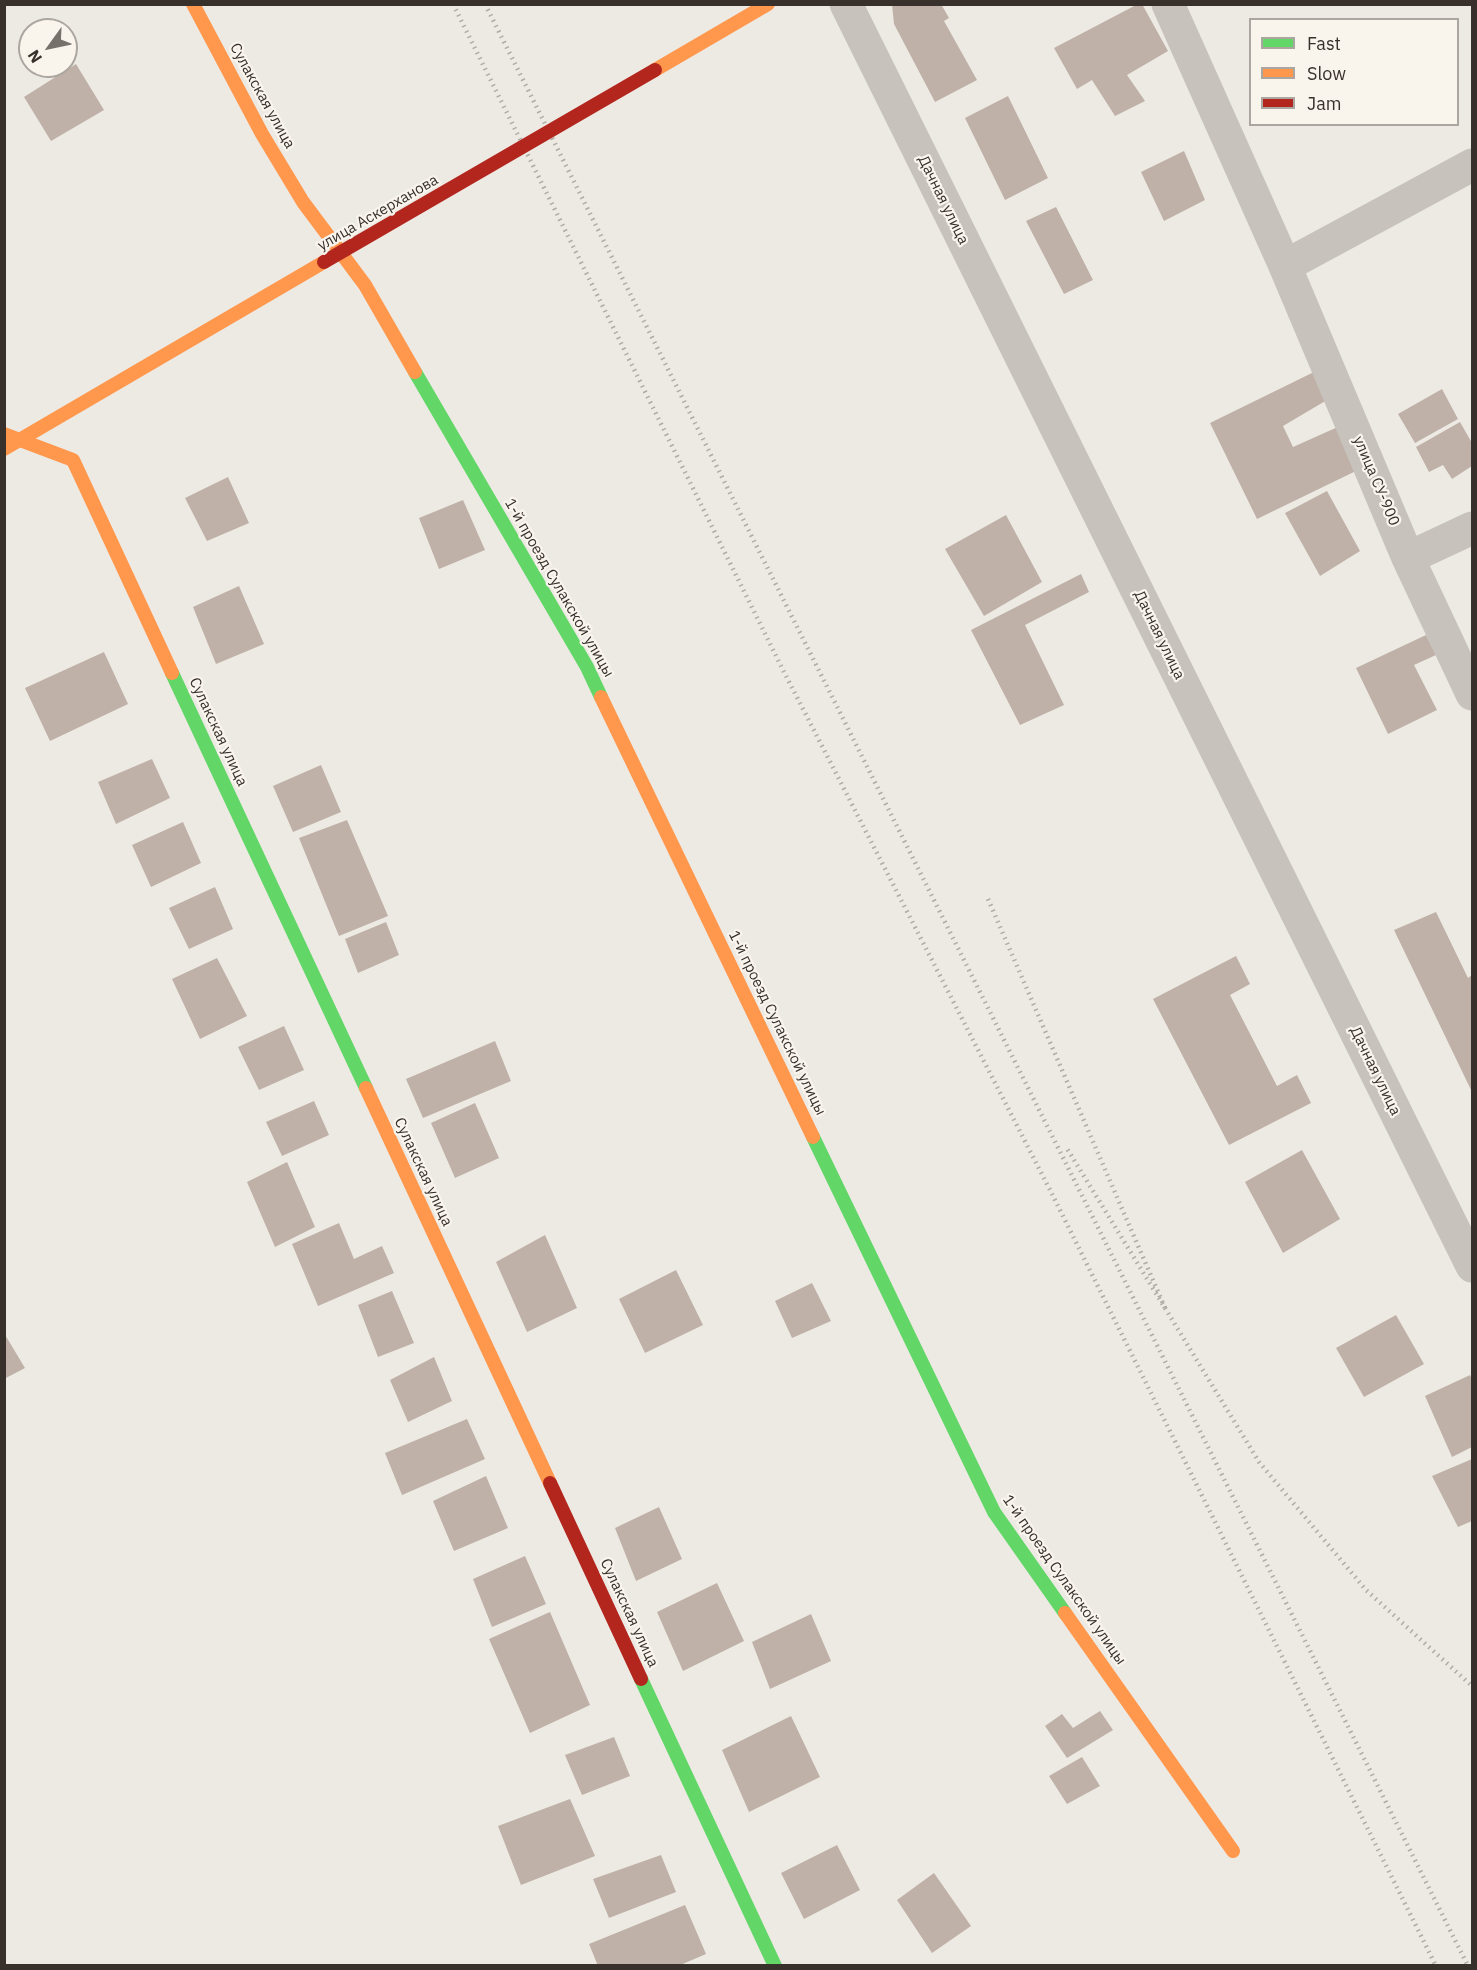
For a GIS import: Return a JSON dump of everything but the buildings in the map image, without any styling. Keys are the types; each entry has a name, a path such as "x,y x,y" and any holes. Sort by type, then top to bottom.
{"street":[{"name":"Сулакская улица","path":"193,4 262,134 303,202"},
{"name":"улица Аскерханова","path":"4,449 768,4"},
{"name":"Дачная улица","path":"846,4 1473,1266"},
{"name":"улица СУ-900","path":"1168,4 1285,266 1408,558 1473,694"},
{"path":"1285,266 1473,165"},
{"name":"1-й проезд Сулакской улицы","path":"303,202 366,285 587,667 994,1512 1233,1851"},
{"name":"Сулакская улица","path":"4,434 73,460 775,1965"},
{"path":"1408,558 1473,528"}],"railway":[{"path":"453,4 784,672 1049,1188 1436,1966"},
{"path":"485,4 1468,1966"},
{"path":"988,899 1165,1308 1066,1147"},
{"path":"1165,1308 1259,1462 1366,1590 1472,1686"}],"traffic: fast":[{"path":"415,372 587,667 601,697"},
{"path":"172,673 366,1088"},
{"path":"813,1137 994,1512 1065,1613"},
{"path":"641,1679 775,1966"}],"traffic: slow":[{"path":"193,4 262,134 303,202 365,285 415,372"},
{"path":"655,70 768,4"},
{"path":"4,449 324,262"},
{"path":"4,434 73,460 172,673"},
{"path":"601,697 813,1137"},
{"path":"366,1088 550,1483"},
{"path":"1065,1613 1233,1851"}],"traffic: jam":[{"path":"324,262 655,70"},
{"path":"550,1483 641,1679"}]}
